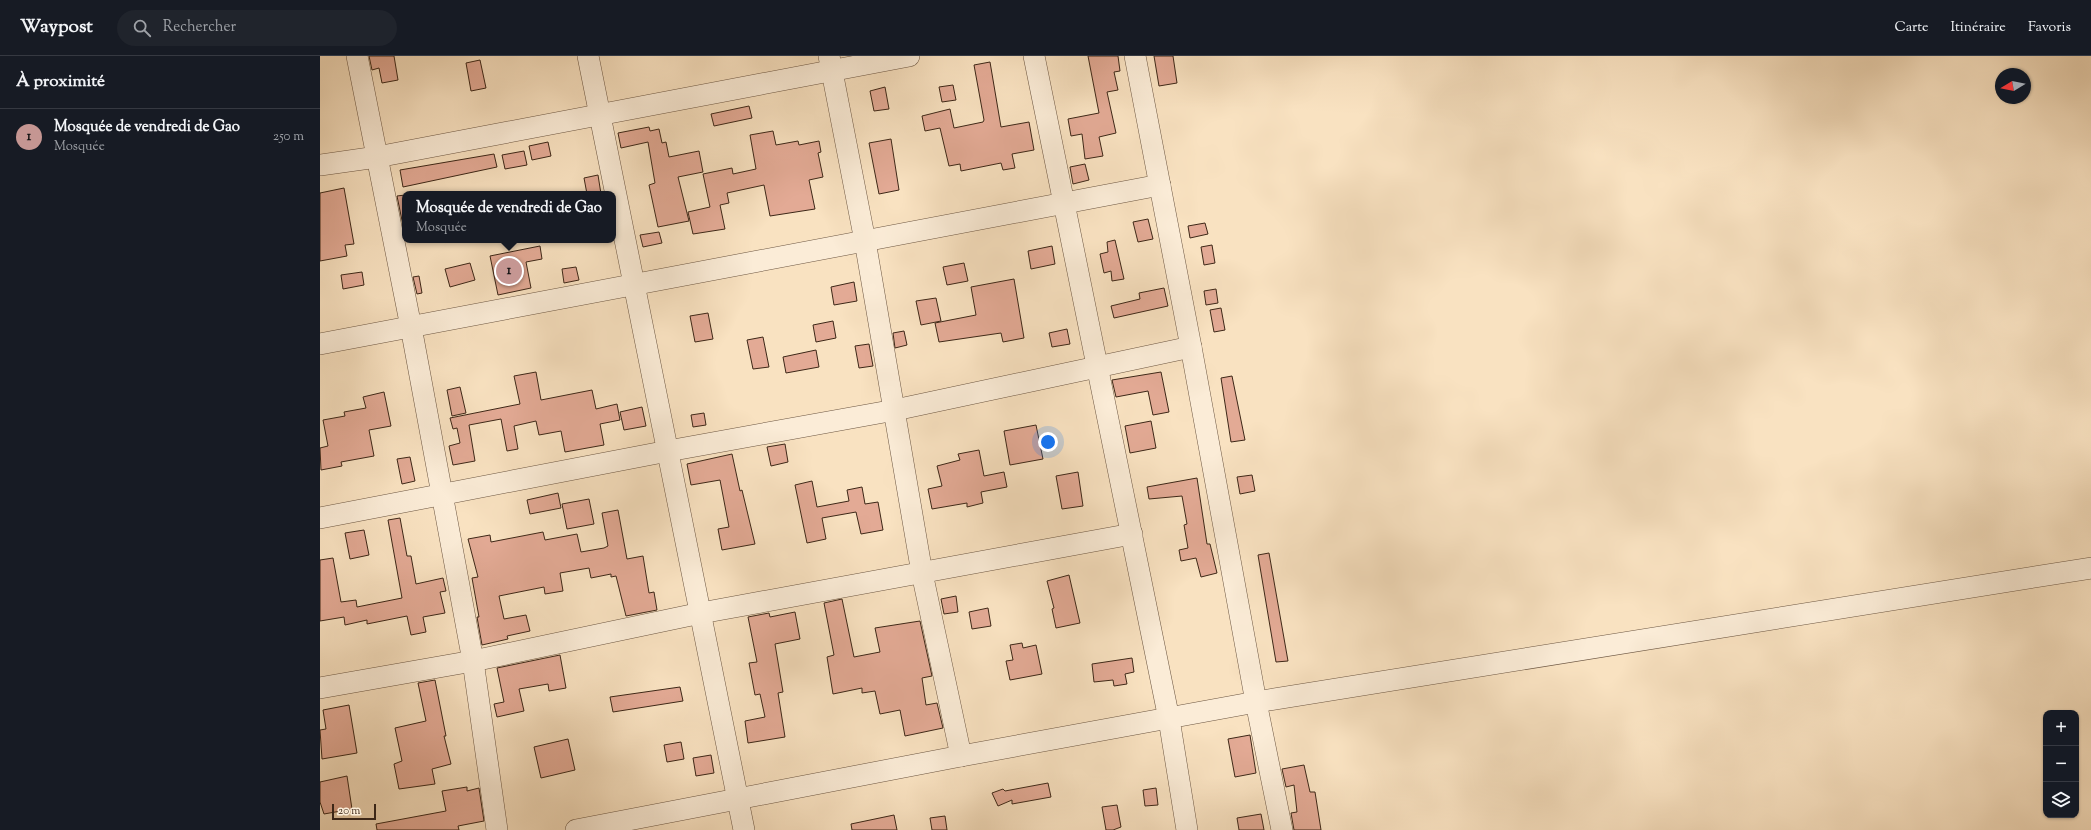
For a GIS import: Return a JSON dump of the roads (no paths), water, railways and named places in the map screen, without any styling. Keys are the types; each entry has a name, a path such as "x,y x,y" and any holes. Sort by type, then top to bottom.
{"street":[{"path":"357,56 411,327 473,661 497,830"},
{"path":"588,56 616,191"},
{"path":"320,165 376,157 600,114 831,63 909,56"},
{"path":"1034,56 1169,719 1187,830"},
{"path":"1135,56 1191,347 1256,702 1282,830"},
{"path":"831,63 865,241 922,573 961,756"},
{"path":"320,344 1160,185"},
{"path":"616,192 702,613 744,830"},
{"path":"320,518 442,496 668,451 895,410 1191,347"},
{"path":"320,688 473,661 702,613 1132,534"},
{"path":"576,830 961,756 1256,702 2091,568"}],"place":[{"name":"Mosquée de vendredi de Gao","path":"509,271"}]}
